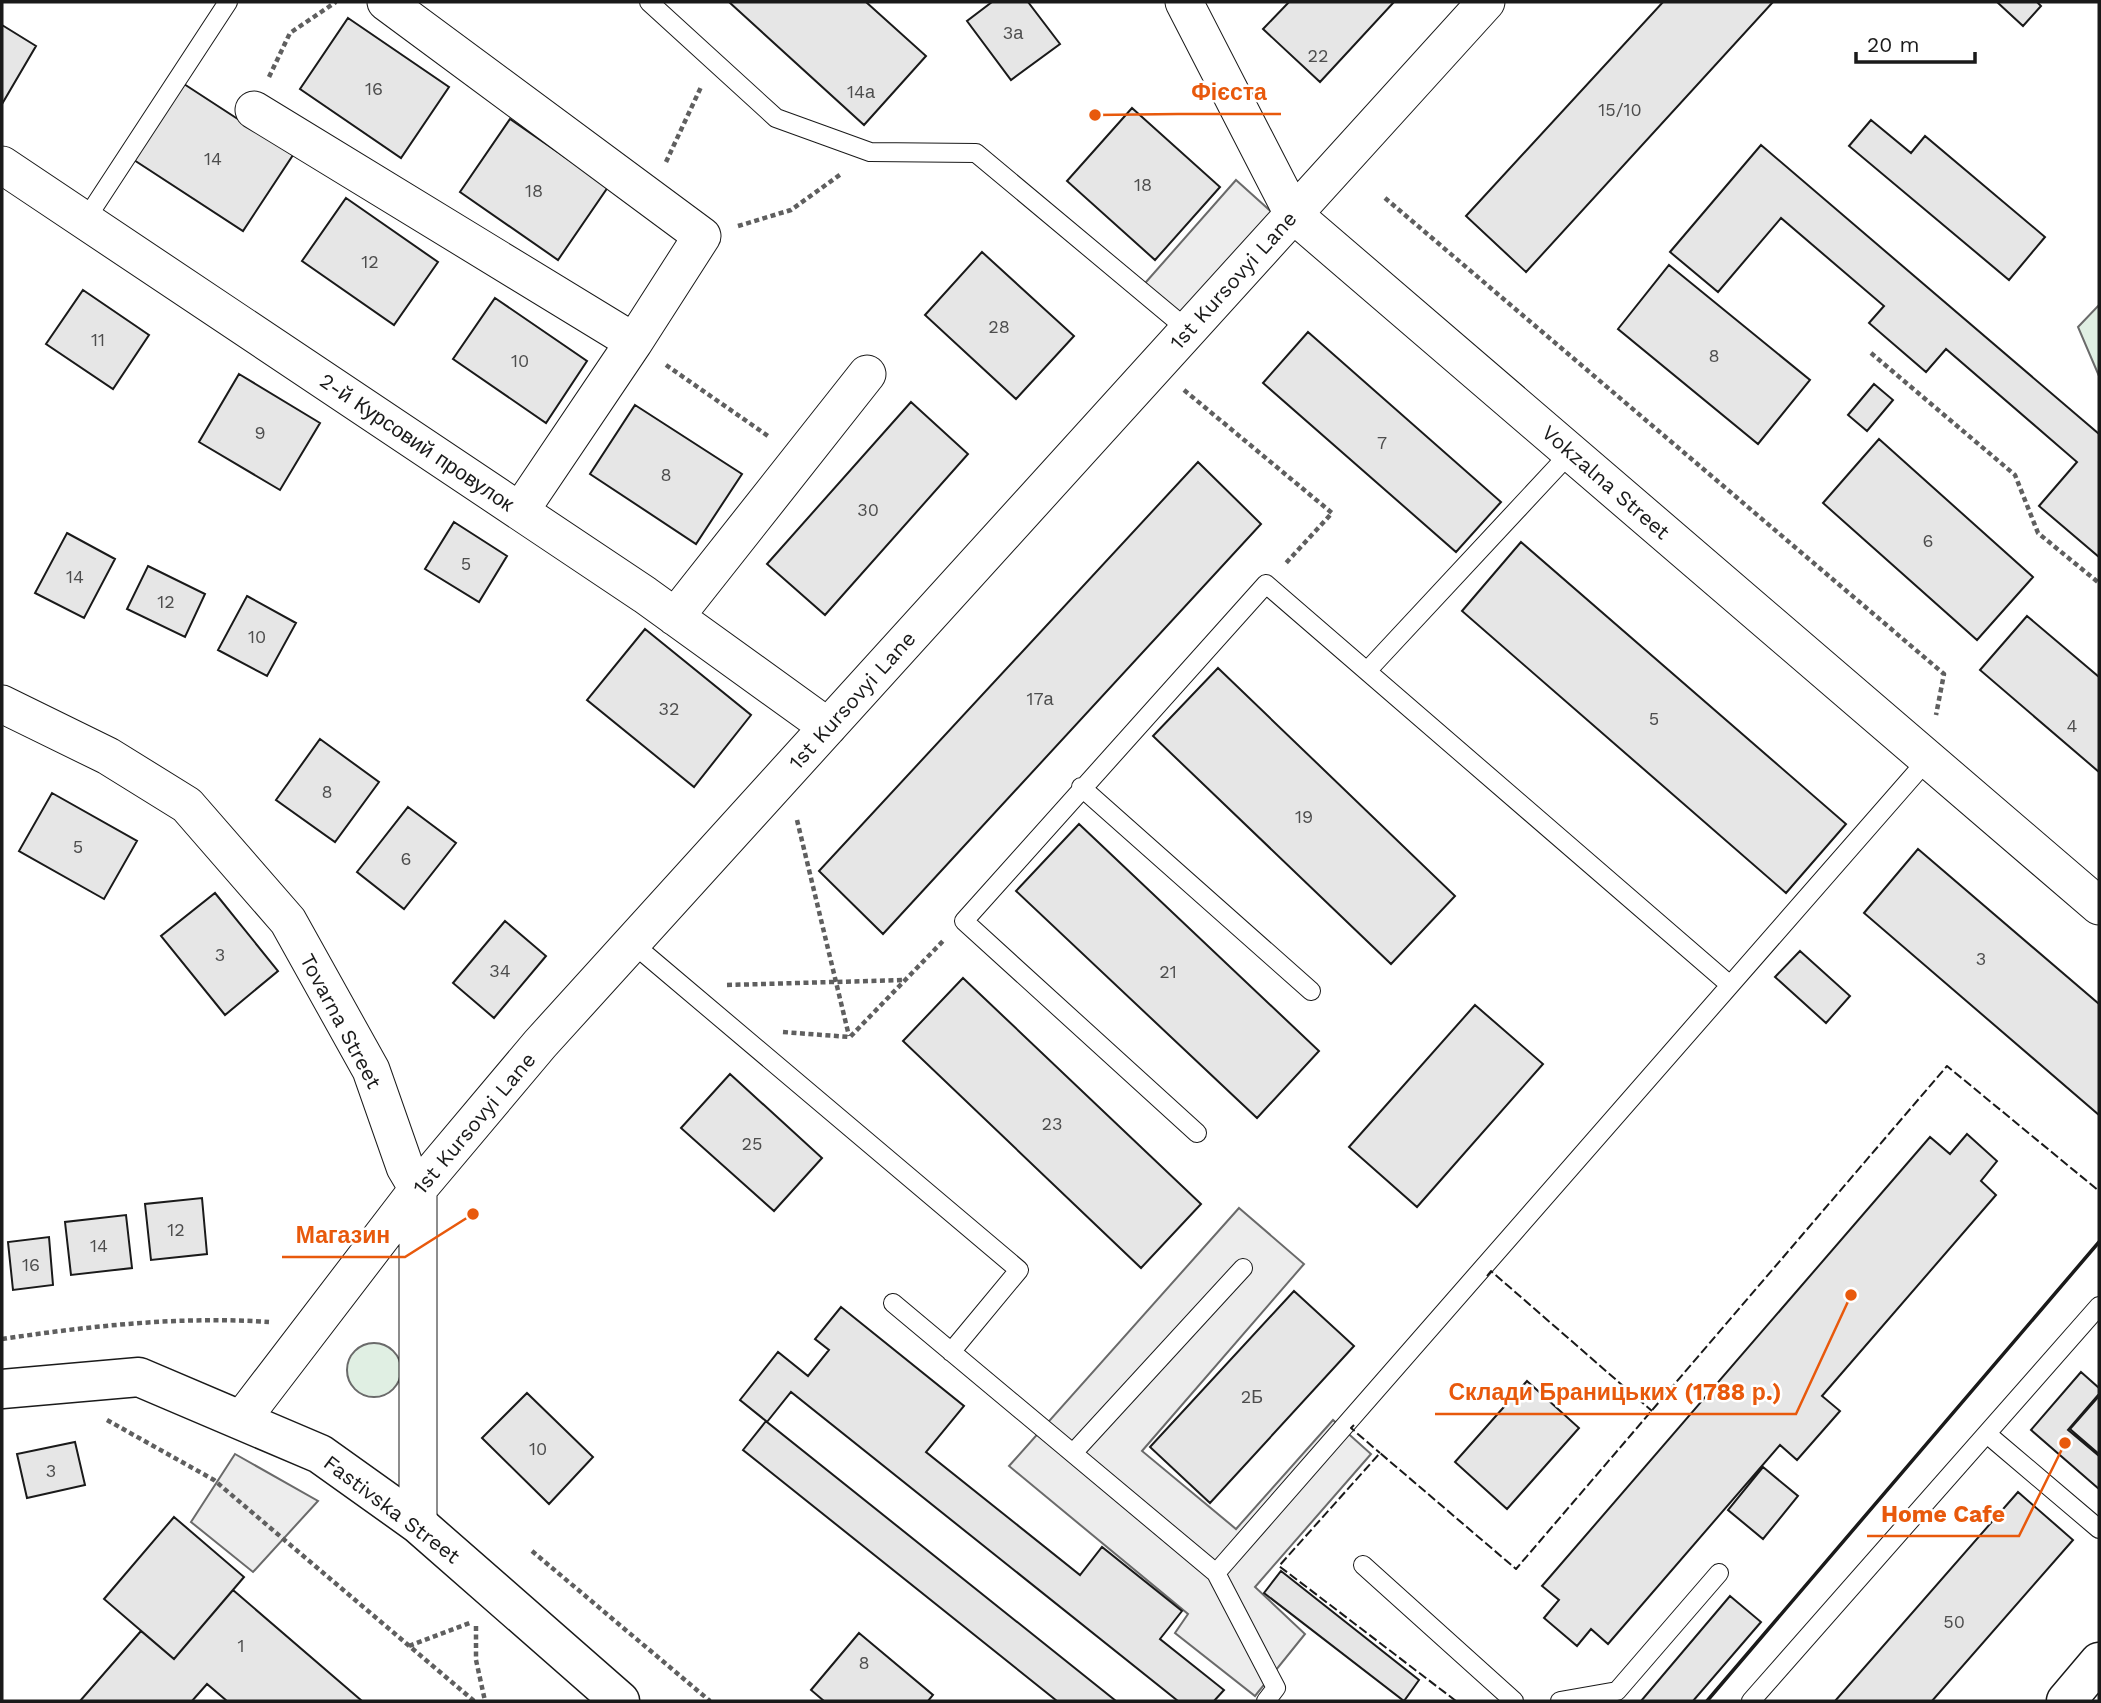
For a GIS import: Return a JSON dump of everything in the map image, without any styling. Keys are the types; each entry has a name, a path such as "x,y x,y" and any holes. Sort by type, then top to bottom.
{"street":[{"path":"386,2 702,236 520,511"},
{"name":"1st Kursovyi Lane","path":"242,1419 418,1189 540,1044 1486,2"},
{"name":"Vokzalna Street","path":"1190,5 1293,214 2099,906"},
{"path":"254,110 634,342"},
{"name":"2-й Курсовий провулок","path":"2,164 520,511 675,617 828,727"},
{"path":"675,617 867,374"},
{"name":"Tovarna Street","path":"2,704 108,756 187,805 288,921 371,1070 405,1167 418,1189 418,1524"},
{"name":"Fastivska Street","path":"2,1389 139,1377 320,1454 418,1524 620,1701"},
{"path":"2066,1701 2099,1662"}],"lane":[{"path":"86,219 228,2"},
{"path":"649,2 776,118 870,152 976,153 1188,330"},
{"path":"1367,671 1571,452"},
{"path":"1197,1133 964,921 1081,787 1266,584 1730,985"},
{"path":"1216,1573 1928,759"},
{"path":"1081,787 1311,991"},
{"path":"632,943 1019,1270 951,1352"},
{"path":"1073,1453 1243,1268"},
{"path":"893,1303 1216,1573 1276,1688 1266,1701"},
{"path":"1751,1701 2099,1306"},
{"path":"1987,1434 2099,1529"},
{"path":"1363,1565 1514,1701"},
{"path":"1560,1701 1617,1691 1719,1573"}],"path":[{"path":"254,110 290,33 336,2"},
{"path":"650,197 714,61"},
{"path":"702,236 791,210 870,152"},
{"path":"1384,198 1944,674 1928,759"},
{"path":"634,342 801,458"},
{"path":"1871,353 2015,475 2038,533 2099,583"},
{"path":"1179,386 1332,513 1266,584"},
{"path":"796,817 850,1037"},
{"path":"850,1037 964,921"},
{"path":"683,986 905,980"},
{"path":"733,1028 850,1037"},
{"path":"2,1339 70,1329 219,1319 278,1322 317,1320"},
{"path":"101,1417 214,1480 474,1701"},
{"path":"532,1551 710,1701"},
{"path":"409,1646 475,1621 476,1660 485,1701"}],"green space":[{"path":"2099,305 2099,376 2078,327"},
{"path":"374,1343 393,1351 401,1370 393,1389 374,1397 355,1389 347,1370 355,1351"}],"shaded area":[{"path":"1236,180 1285,224 1188,330 1139,290"},
{"path":"1239,1208 1304,1264 1142,1451 1236,1529 1333,1420 1371,1454 1255,1587 1305,1634 1255,1696 1175,1633 1188,1614 1009,1466"},
{"path":"235,1454 318,1501 253,1572 191,1522"}],"building":[{"path":"729,2 866,2 926,56 864,125"},
{"path":"992,2 1028,2 1060,44 1011,80 967,21"},
{"path":"1289,2 1394,2 1320,82 1263,29"},
{"path":"1663,2 1773,2 1526,272 1466,216"},
{"path":"1997,2 2037,2 2041,6 2023,26"},
{"path":"348,18 449,87 401,158 300,89"},
{"path":"2,25 36,46 2,104"},
{"path":"184,84 293,155 243,231 134,160"},
{"path":"1132,108 1220,187 1155,260 1067,181"},
{"path":"510,119 608,187 558,260 460,192"},
{"path":"1871,120 1911,153 1925,136 2045,237 2009,280 1849,146"},
{"path":"1761,145 2099,434 2099,557 2039,506 2077,462 1946,349 1926,372 1869,323 1884,306 1781,218 1718,292 1670,252"},
{"path":"346,198 438,262 394,325 302,261"},
{"path":"982,252 1074,336 1016,399 925,315"},
{"path":"1669,265 1810,380 1758,444 1618,329"},
{"path":"83,290 149,335 113,389 46,344"},
{"path":"495,298 587,361 546,423 453,359"},
{"path":"1308,332 1501,502 1456,552 1263,383"},
{"path":"239,374 320,423 280,490 199,442"},
{"path":"1874,384 1893,400 1867,431 1848,415"},
{"path":"911,402 968,454 825,615 767,564"},
{"path":"635,405 742,474 696,544 590,474"},
{"path":"1879,439 2033,577 1977,640 1823,503"},
{"path":"1198,462 1261,524 883,934 819,871"},
{"path":"454,522 507,556 479,602 425,569"},
{"path":"67,533 115,559 84,618 35,593"},
{"path":"1521,542 1846,824 1786,893 1462,611"},
{"path":"148,566 205,594 185,637 127,609"},
{"path":"247,596 296,623 267,676 218,650"},
{"path":"2027,616 2099,677 2099,772 1980,670"},
{"path":"645,629 751,715 694,787 587,700"},
{"path":"1218,668 1455,896 1391,964 1153,736"},
{"path":"320,739 379,782 335,842 276,800"},
{"path":"52,793 137,841 104,899 19,851"},
{"path":"408,807 456,843 404,909 357,872"},
{"path":"1079,824 1319,1051 1257,1118 1016,891"},
{"path":"1918,849 2099,1004 2099,1115 1864,913"},
{"path":"215,893 278,971 225,1015 161,936"},
{"path":"505,921 546,956 494,1018 453,983"},
{"path":"1800,951 1850,996 1826,1023 1775,977"},
{"path":"963,978 1201,1204 1141,1268 903,1041"},
{"path":"1475,1005 1543,1064 1417,1207 1349,1147"},
{"path":"730,1074 822,1158 774,1211 681,1128"},
{"path":"1967,1134 1997,1161 1981,1181 1996,1195 1822,1396 1840,1411 1797,1460 1780,1445 1608,1644 1591,1629 1577,1646 1544,1618 1559,1600 1542,1586 1930,1137 1950,1154"},
{"path":"202,1198 207,1254 151,1260 145,1204"},
{"path":"126,1215 132,1268 71,1275 65,1222"},
{"path":"49,1237 53,1285 13,1290 8,1242"},
{"path":"1294,1291 1354,1346 1210,1503 1150,1447"},
{"path":"841,1307 964,1406 926,1452 1080,1575 1102,1547 1182,1611 1160,1639 1224,1690 1214,1701 1178,1701 791,1392 767,1422 1116,1701 1057,1701 743,1450 766,1421 740,1400 778,1352 808,1376 829,1350 815,1339"},
{"path":"2081,1372 2099,1388 2099,1394 2068,1430 2099,1456 2099,1489 2031,1430"},
{"path":"1527,1381 1579,1428 1507,1509 1455,1462"},
{"path":"527,1393 593,1457 549,1504 482,1438"},
{"path":"2099,1396 2099,1454 2070,1429"},
{"path":"75,1442 85,1485 27,1498 17,1454"},
{"path":"1763,1467 1798,1496 1763,1539 1728,1510"},
{"path":"2018,1492 2073,1540 1932,1701 1835,1701"},
{"path":"174,1517 244,1577 174,1659 104,1599"},
{"path":"1281,1571 1419,1680 1404,1701 1264,1593"},
{"path":"233,1590 362,1701 227,1701 207,1684 192,1701 80,1701 141,1631 174,1659"},
{"path":"1730,1596 1761,1622 1693,1701 1641,1701"},
{"path":"859,1633 933,1695 928,1701 824,1701 811,1690"}],"fence":[{"path":"1456,1701 1279,1566 1380,1453 1516,1569 1947,1066 2099,1191"},
{"path":"1707,1701 2099,1242"},
{"path":"1487,1276 1491,1271 1652,1411"},
{"path":"1354,1425 1351,1428 1380,1453"}],"wall":[{"path":"1707,1701 2099,1242"}],"place":[{"name":"Фієста","path":"1095,115"},
{"name":"Магазин","path":"473,1214"},
{"name":"Склади Браницьких (1788 р.)","path":"1851,1295"},
{"name":"Home Cafe","path":"2065,1443"}]}
